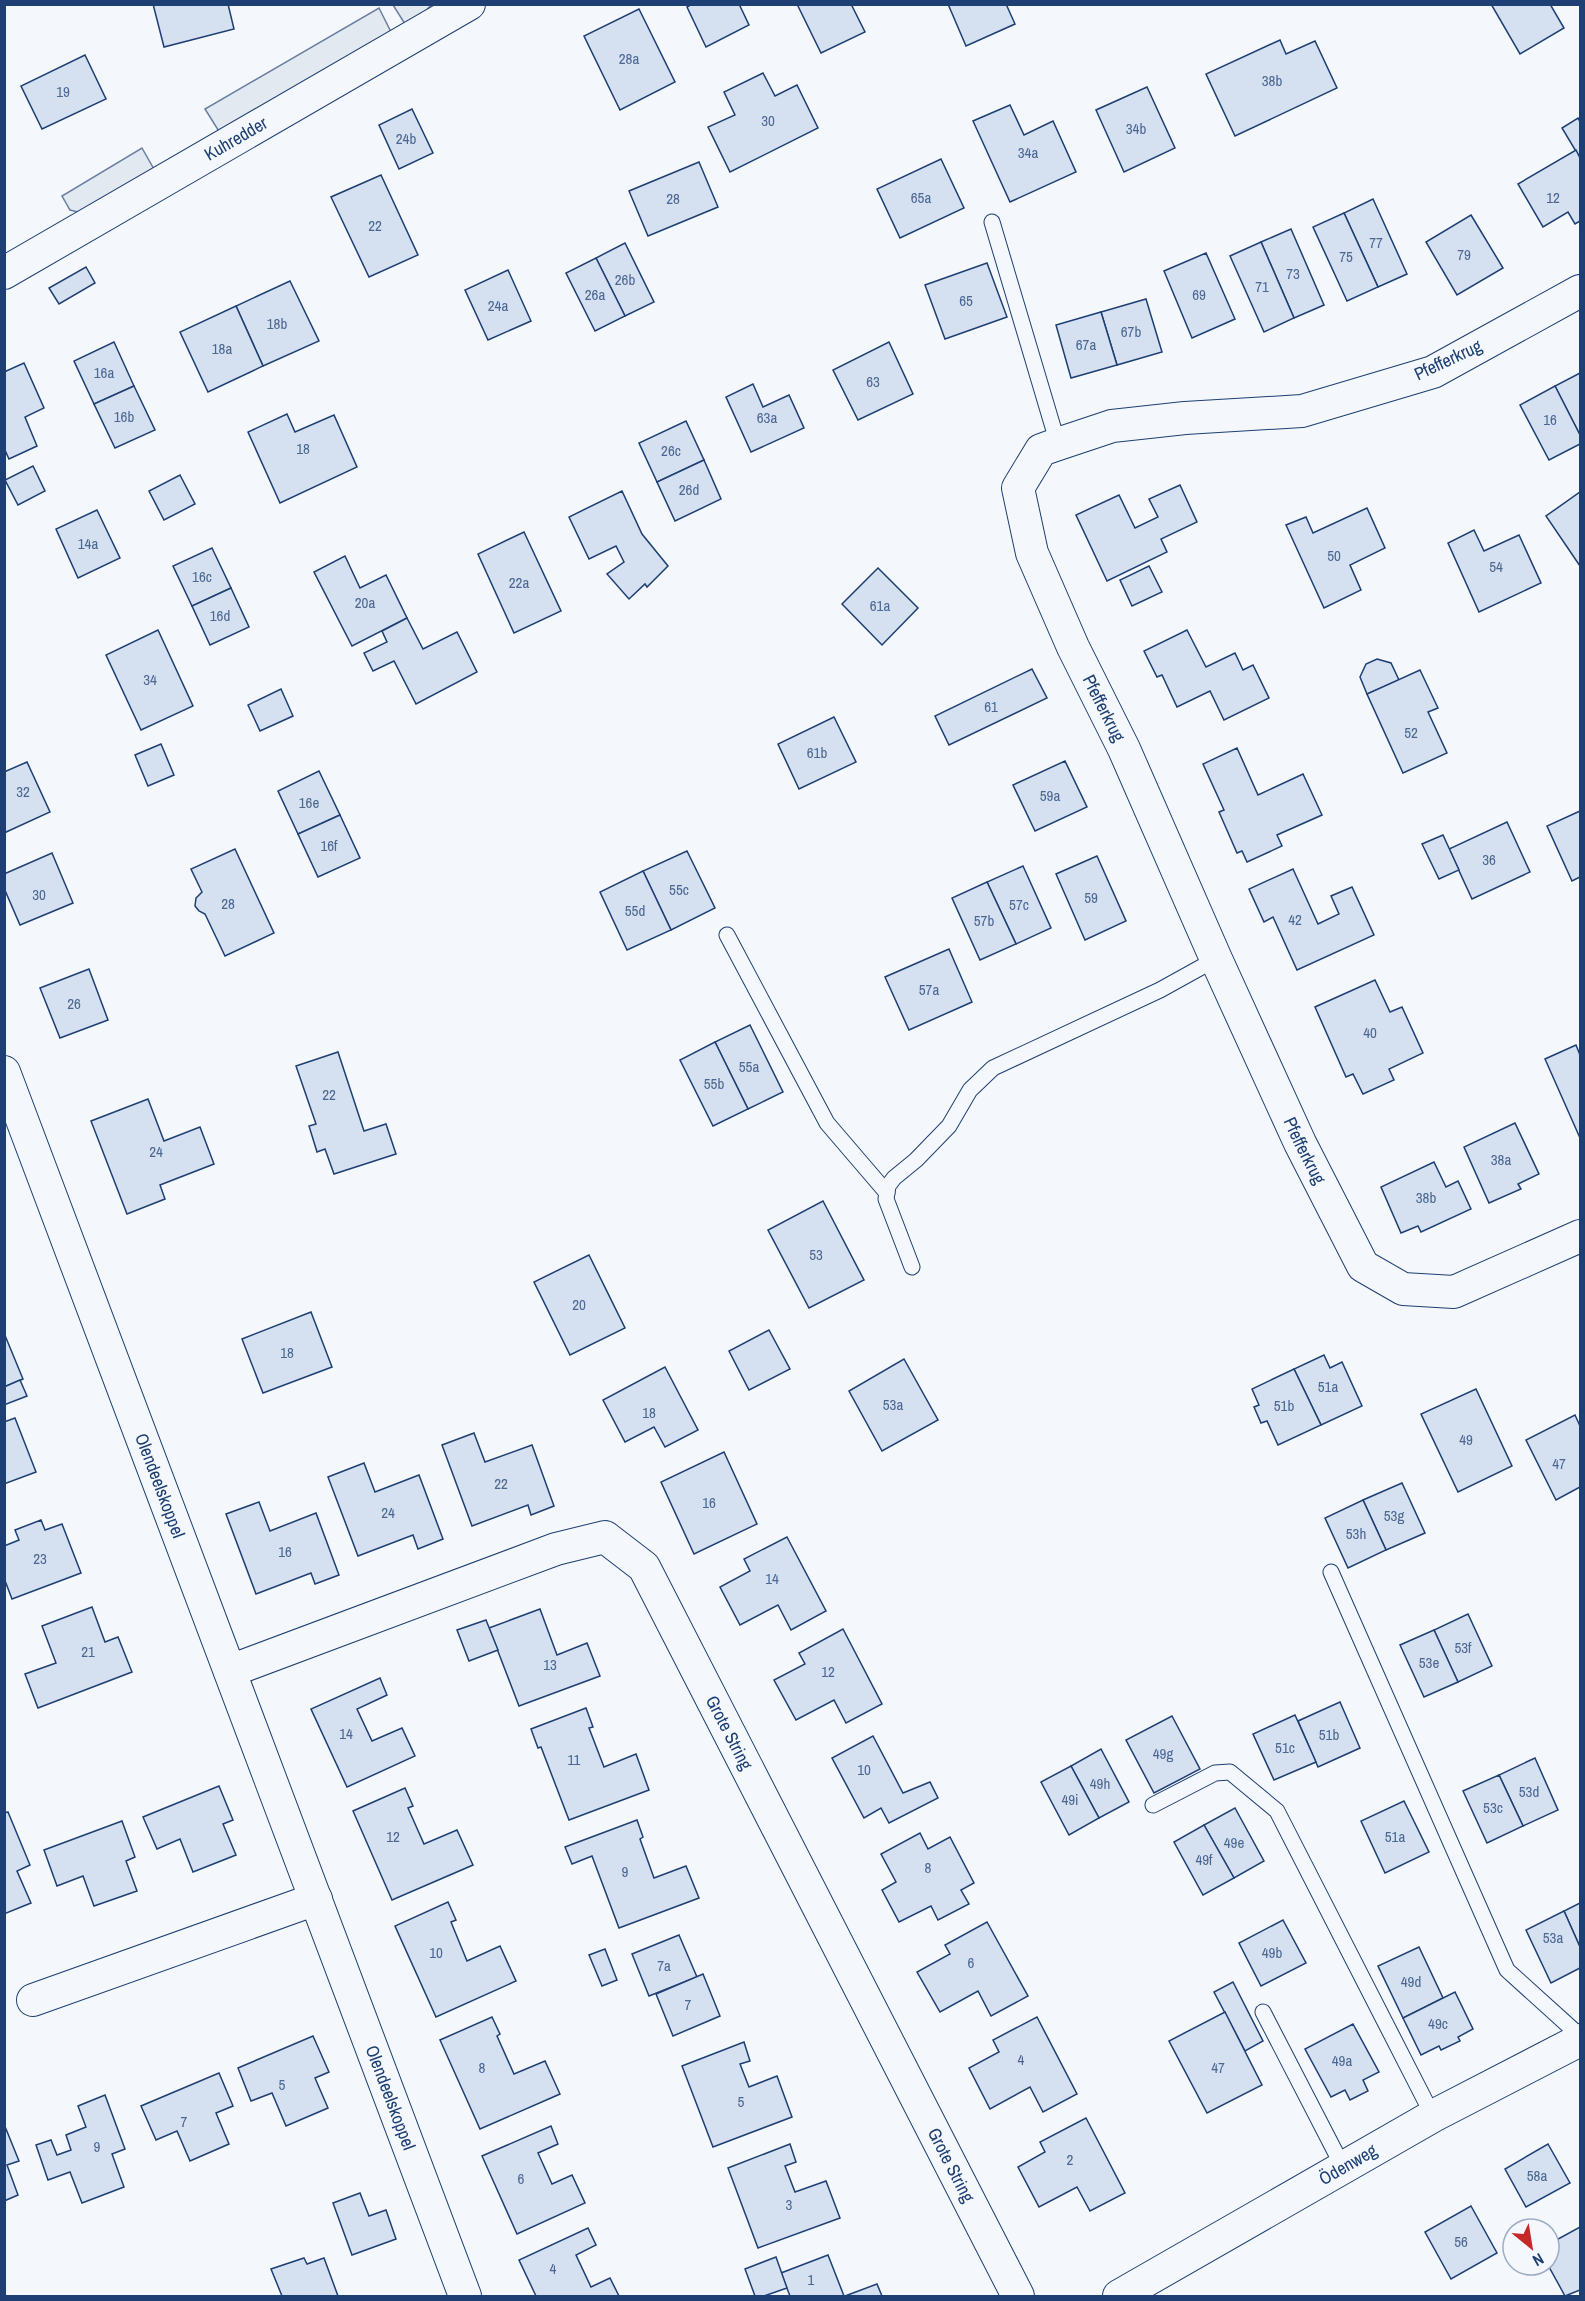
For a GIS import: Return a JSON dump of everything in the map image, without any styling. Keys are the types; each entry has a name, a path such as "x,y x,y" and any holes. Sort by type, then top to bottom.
{"street":[{"name":"Kuhredder","path":"4,273 469,4"},
{"name":"Pfefferkrug","path":"1581,291 1433,372 1302,411 1185,418 1112,426 1058,444 1041,450 1018,488 1032,553 1073,647 1124,749 1300,1143 1363,1266 1403,1289 1454,1292 1581,1236"},
{"name":"Olendeelskoppel","path":"4,1072 465,2296"},
{"name":"Grote String","path":"230,1671 556,1549 605,1537 644,1568 1018,2296"},
{"path":"33,2000 316,1899"},
{"name":"Ödenweg","path":"1119,2296 1433,2116 1581,2038"}],"lane":[{"path":"992,222 1058,444"},
{"path":"727,935 827,1124 887,1193"},
{"path":"912,1268 886,1199 888,1186 949,1126 970,1090 993,1068 1149,995 1216,959"},
{"path":"1331,1572 1507,1971 1581,2038"},
{"path":"1153,1805 1215,1773 1230,1772 1276,1811 1433,2116"},
{"path":"1263,2012 1343,2167"}],"shaded area":[{"path":"393,5 431,5 424,13 405,24"},
{"path":"379,8 391,32 220,133 205,109"},
{"path":"142,148 155,171 82,213 70,210 62,196"}],"building":[{"path":"153,4 228,4 234,29 164,47"},
{"path":"692,4 739,4 749,25 706,47 687,7"},
{"path":"797,4 851,4 865,32 821,53"},
{"path":"948,4 1006,4 1015,24 966,46"},
{"path":"1491,4 1550,4 1564,28 1520,54"},
{"path":"639,9 675,82 620,110 584,36"},
{"path":"1280,40 1286,54 1315,41 1337,88 1235,136 1206,74"},
{"path":"85,55 106,99 42,129 21,86"},
{"path":"763,73 775,96 797,85 818,128 730,172 708,127 735,115 724,92"},
{"path":"1147,87 1175,148 1124,172 1096,110"},
{"path":"1010,105 1024,135 1053,121 1076,172 1010,202 973,121"},
{"path":"412,109 433,153 399,169 379,125"},
{"path":"1578,118 1580,122 1580,158 1562,128"},
{"path":"1576,150 1580,158 1580,221 1575,224 1568,212 1543,227 1518,184"},
{"path":"941,159 964,208 900,238 877,189"},
{"path":"699,162 718,207 648,236 629,191"},
{"path":"381,175 418,255 369,277 331,197"},
{"path":"1373,199 1407,274 1378,287 1344,213"},
{"path":"1344,213 1378,287 1347,301 1313,227"},
{"path":"1471,215 1503,268 1457,295 1426,242"},
{"path":"1291,229 1324,305 1294,318 1261,242"},
{"path":"1261,242 1294,318 1264,332 1230,256"},
{"path":"625,243 654,302 625,316 596,258"},
{"path":"1206,253 1235,319 1192,338 1164,271"},
{"path":"596,258 625,316 595,331 566,273"},
{"path":"987,263 1007,317 945,339 925,285"},
{"path":"86,267 95,283 59,304 49,288"},
{"path":"508,270 531,321 488,340 465,290"},
{"path":"290,281 319,341 263,366 236,306"},
{"path":"1146,299 1162,352 1117,365 1101,312"},
{"path":"236,306 263,366 208,392 180,332"},
{"path":"1101,312 1117,365 1071,378 1056,325"},
{"path":"114,342 134,386 94,404 74,361"},
{"path":"889,342 913,394 858,420 833,370"},
{"path":"24,363 44,408 25,417 37,446 9,459 4,448 4,372"},
{"path":"1580,373 1580,435 1555,386"},
{"path":"753,384 763,407 789,395 804,428 751,452 726,397"},
{"path":"134,386 155,430 115,448 94,404"},
{"path":"1555,386 1580,435 1580,444 1549,460 1520,405"},
{"path":"287,414 295,432 334,415 357,467 280,503 248,432"},
{"path":"686,421 704,460 657,482 639,443"},
{"path":"704,460 721,499 675,521 657,482"},
{"path":"33,466 45,491 18,505 5,480"},
{"path":"180,475 195,504 164,520 149,491"},
{"path":"1180,485 1197,522 1161,539 1167,552 1107,581 1076,515 1119,495 1135,528 1158,517 1149,499"},
{"path":"622,491 642,534 668,566 647,587 645,584 629,599 607,574 624,562 616,546 589,559 569,517"},
{"path":"1580,492 1580,566 1546,516"},
{"path":"1367,508 1385,548 1350,565 1361,590 1324,608 1286,525 1306,517 1313,533"},
{"path":"97,510 120,558 78,578 56,529"},
{"path":"1474,530 1484,551 1519,535 1541,583 1479,612 1448,543"},
{"path":"524,532 561,611 514,633 478,554"},
{"path":"212,548 231,588 192,606 173,566"},
{"path":"345,556 360,588 386,575 407,618 352,646 314,572"},
{"path":"1149,566 1162,592 1132,606 1120,580"},
{"path":"878,568 918,608 882,645 842,604"},
{"path":"231,588 249,627 210,645 192,606"},
{"path":"407,618 423,649 457,632 477,672 416,704 394,661 373,671 364,653 387,642 382,631"},
{"path":"158,630 193,706 141,730 106,655"},
{"path":"1187,630 1206,667 1235,653 1243,670 1253,665 1269,698 1224,720 1210,691 1177,707 1162,675 1157,677 1144,651"},
{"path":"1377,659 1391,663 1399,680 1367,694 1360,677 1366,664"},
{"path":"1032,669 1047,698 949,745 935,716"},
{"path":"1420,670 1438,708 1428,712 1447,753 1403,773 1367,694"},
{"path":"281,689 293,716 260,731 248,705"},
{"path":"834,717 856,762 799,789 778,744"},
{"path":"161,744 174,775 148,786 135,755"},
{"path":"1237,748 1258,795 1303,774 1322,815 1277,835 1282,846 1247,862 1242,851 1237,853 1219,812 1224,810 1203,764"},
{"path":"1065,761 1087,807 1035,831 1013,785"},
{"path":"27,762 50,812 4,833 4,772"},
{"path":"319,771 340,815 298,834 278,791"},
{"path":"1580,811 1580,877 1572,881 1547,826"},
{"path":"340,815 360,858 318,877 298,834"},
{"path":"1507,822 1530,872 1472,899 1449,849"},
{"path":"1443,835 1459,870 1439,879 1422,844"},
{"path":"235,849 274,933 225,956 205,914 195,906 196,898 202,892 191,869"},
{"path":"687,851 715,908 671,930 643,871"},
{"path":"52,853 73,903 20,925 4,888 4,874"},
{"path":"1097,856 1126,921 1085,940 1056,874"},
{"path":"1023,866 1051,928 1016,944 987,882"},
{"path":"1293,869 1318,924 1339,914 1331,896 1352,887 1374,935 1297,970 1273,917 1264,922 1249,889"},
{"path":"643,871 671,930 627,950 600,892"},
{"path":"987,882 1016,944 980,960 952,898"},
{"path":"949,949 972,1002 909,1030 885,977"},
{"path":"89,969 108,1020 60,1038 40,988"},
{"path":"1375,980 1390,1012 1402,1007 1423,1053 1389,1069 1394,1080 1363,1094 1353,1074 1346,1077 1315,1007"},
{"path":"750,1025 783,1092 748,1109 715,1042"},
{"path":"715,1042 748,1109 713,1126 680,1060"},
{"path":"1576,1045 1580,1055 1580,1138 1545,1059"},
{"path":"338,1052 364,1131 386,1124 396,1154 334,1174 325,1149 317,1152 309,1126 316,1124 296,1066"},
{"path":"148,1099 164,1141 200,1127 214,1164 160,1185 165,1199 127,1214 91,1121"},
{"path":"1515,1123 1539,1174 1518,1184 1521,1189 1489,1203 1464,1147"},
{"path":"1434,1162 1446,1187 1458,1181 1471,1209 1421,1232 1418,1226 1401,1233 1381,1187"},
{"path":"823,1201 864,1280 809,1308 768,1230"},
{"path":"589,1255 625,1328 570,1355 534,1282"},
{"path":"311,1312 332,1367 263,1393 242,1339"},
{"path":"769,1330 790,1369 749,1390 729,1351"},
{"path":"4,1333 23,1379 4,1387"},
{"path":"1324,1355 1330,1368 1342,1362 1362,1406 1321,1425 1294,1369"},
{"path":"904,1359 938,1420 882,1451 849,1391"},
{"path":"665,1367 698,1430 665,1447 654,1427 625,1442 603,1400"},
{"path":"1294,1369 1321,1425 1278,1445 1267,1421 1261,1423 1254,1407 1259,1405 1252,1389"},
{"path":"20,1380 27,1396 4,1405 4,1387"},
{"path":"1476,1389 1512,1466 1458,1492 1421,1414"},
{"path":"1575,1415 1580,1426 1580,1487 1556,1500 1526,1440"},
{"path":"15,1418 36,1472 4,1484 4,1422"},
{"path":"474,1433 485,1462 532,1445 554,1506 531,1515 528,1505 472,1526 442,1445"},
{"path":"724,1452 757,1524 694,1554 661,1482"},
{"path":"364,1463 375,1492 419,1475 443,1539 418,1549 413,1535 358,1556 328,1477"},
{"path":"1402,1483 1425,1533 1386,1550 1363,1500"},
{"path":"1363,1500 1386,1550 1348,1568 1325,1518"},
{"path":"259,1502 270,1531 316,1513 339,1575 315,1584 311,1573 256,1594 226,1514"},
{"path":"41,1520 45,1530 62,1524 81,1573 12,1599 4,1578 4,1546 19,1540 15,1530"},
{"path":"787,1537 826,1611 791,1630 778,1605 740,1625 720,1587 750,1571 744,1559"},
{"path":"92,1607 105,1642 118,1637 132,1672 38,1708 25,1674 56,1663 42,1626"},
{"path":"540,1609 557,1655 587,1643 600,1676 519,1706 489,1628"},
{"path":"1468,1614 1492,1666 1458,1682 1434,1630"},
{"path":"486,1620 498,1650 469,1661 457,1630"},
{"path":"843,1629 882,1704 846,1723 834,1700 796,1720 774,1680 805,1664 799,1653"},
{"path":"1434,1630 1458,1682 1424,1697 1400,1645"},
{"path":"380,1678 387,1695 357,1709 372,1741 402,1728 415,1756 347,1787 311,1709"},
{"path":"1340,1702 1360,1748 1318,1767 1298,1721"},
{"path":"586,1708 593,1727 589,1728 604,1767 636,1754 649,1790 569,1820 541,1747 538,1748 531,1729"},
{"path":"1295,1715 1316,1762 1274,1780 1253,1734"},
{"path":"1172,1716 1200,1769 1154,1793 1126,1740"},
{"path":"873,1736 903,1793 930,1782 938,1798 889,1823 881,1808 864,1818 832,1758"},
{"path":"1101,1749 1129,1802 1099,1818 1071,1766"},
{"path":"1535,1758 1558,1810 1523,1826 1499,1775"},
{"path":"1071,1766 1099,1818 1069,1835 1041,1782"},
{"path":"1499,1775 1523,1826 1487,1843 1463,1791"},
{"path":"219,1786 233,1820 223,1824 236,1855 193,1872 180,1839 157,1849 143,1817"},
{"path":"405,1788 413,1806 408,1808 424,1844 457,1830 473,1865 392,1900 353,1811"},
{"path":"1404,1801 1429,1852 1385,1873 1361,1821"},
{"path":"1235,1808 1264,1861 1234,1878 1204,1825"},
{"path":"8,1812 30,1865 17,1871 31,1903 4,1914 4,1813"},
{"path":"637,1820 643,1837 640,1839 654,1878 686,1866 699,1898 619,1928 592,1856 572,1864 565,1847"},
{"path":"122,1821 135,1857 126,1861 137,1891 94,1906 83,1876 57,1886 44,1850"},
{"path":"1204,1825 1234,1878 1203,1895 1174,1842"},
{"path":"920,1833 928,1849 950,1837 974,1883 961,1890 969,1904 938,1920 931,1906 899,1922 882,1890 896,1882 881,1854"},
{"path":"448,1902 456,1920 451,1922 467,1961 500,1946 516,1981 436,2017 395,1926"},
{"path":"1580,1903 1580,1947 1564,1911"},
{"path":"1564,1911 1580,1947 1580,1968 1551,1983 1526,1930"},
{"path":"1283,1920 1306,1963 1261,1986 1239,1943"},
{"path":"987,1922 1028,1996 991,2016 978,1991 940,2012 917,1972 950,1954 945,1945"},
{"path":"679,1935 697,1977 649,1996 632,1954"},
{"path":"1419,1947 1443,1998 1403,2018 1378,1966"},
{"path":"605,1949 617,1980 602,1986 589,1955"},
{"path":"703,1974 720,2016 673,2036 656,1994"},
{"path":"1233,1982 1263,2041 1245,2051 1214,1992"},
{"path":"1455,1992 1473,2029 1458,2037 1460,2041 1441,2050 1439,2046 1421,2055 1403,2018"},
{"path":"1225,2012 1262,2085 1207,2113 1169,2041"},
{"path":"492,2017 500,2034 497,2036 514,2074 545,2061 560,2094 480,2129 440,2040"},
{"path":"1037,2017 1077,2094 1043,2112 1030,2087 990,2109 969,2068 999,2052 993,2040"},
{"path":"1353,2024 1379,2072 1363,2080 1368,2091 1350,2100 1345,2090 1331,2097 1305,2049"},
{"path":"313,2036 329,2072 315,2078 328,2108 286,2126 272,2093 251,2101 238,2068"},
{"path":"744,2042 750,2061 740,2064 749,2087 777,2076 792,2117 713,2147 682,2066"},
{"path":"219,2073 233,2106 216,2113 229,2144 190,2161 177,2131 156,2140 141,2106"},
{"path":"105,2095 125,2149 112,2154 124,2187 82,2203 70,2172 48,2180 36,2145 51,2140 57,2155 71,2150 66,2135 86,2127 78,2106"},
{"path":"1086,2118 1125,2193 1090,2211 1077,2187 1039,2207 1018,2167 1045,2152 1040,2142"},
{"path":"4,2124 19,2161 7,2165 18,2195 4,2201"},
{"path":"551,2126 558,2144 538,2153 552,2184 572,2175 585,2203 517,2234 482,2156"},
{"path":"790,2144 796,2162 785,2166 795,2192 826,2181 840,2218 758,2248 728,2168"},
{"path":"1548,2144 1570,2183 1526,2207 1505,2169"},
{"path":"360,2193 369,2216 386,2210 396,2239 352,2255 333,2203"},
{"path":"1471,2206 1497,2253 1451,2279 1425,2232"},
{"path":"1580,2227 1580,2290 1565,2296 1555,2277 1561,2277 1561,2237"},
{"path":"588,2228 596,2245 576,2255 591,2287 610,2278 619,2296 536,2296 519,2260"},
{"path":"828,2255 844,2296 790,2296 781,2273"},
{"path":"776,2257 787,2288 764,2296 755,2296 745,2269"},
{"path":"304,2258 307,2264 324,2258 338,2296 282,2296 271,2269"},
{"path":"877,2284 882,2296 845,2296"}]}
